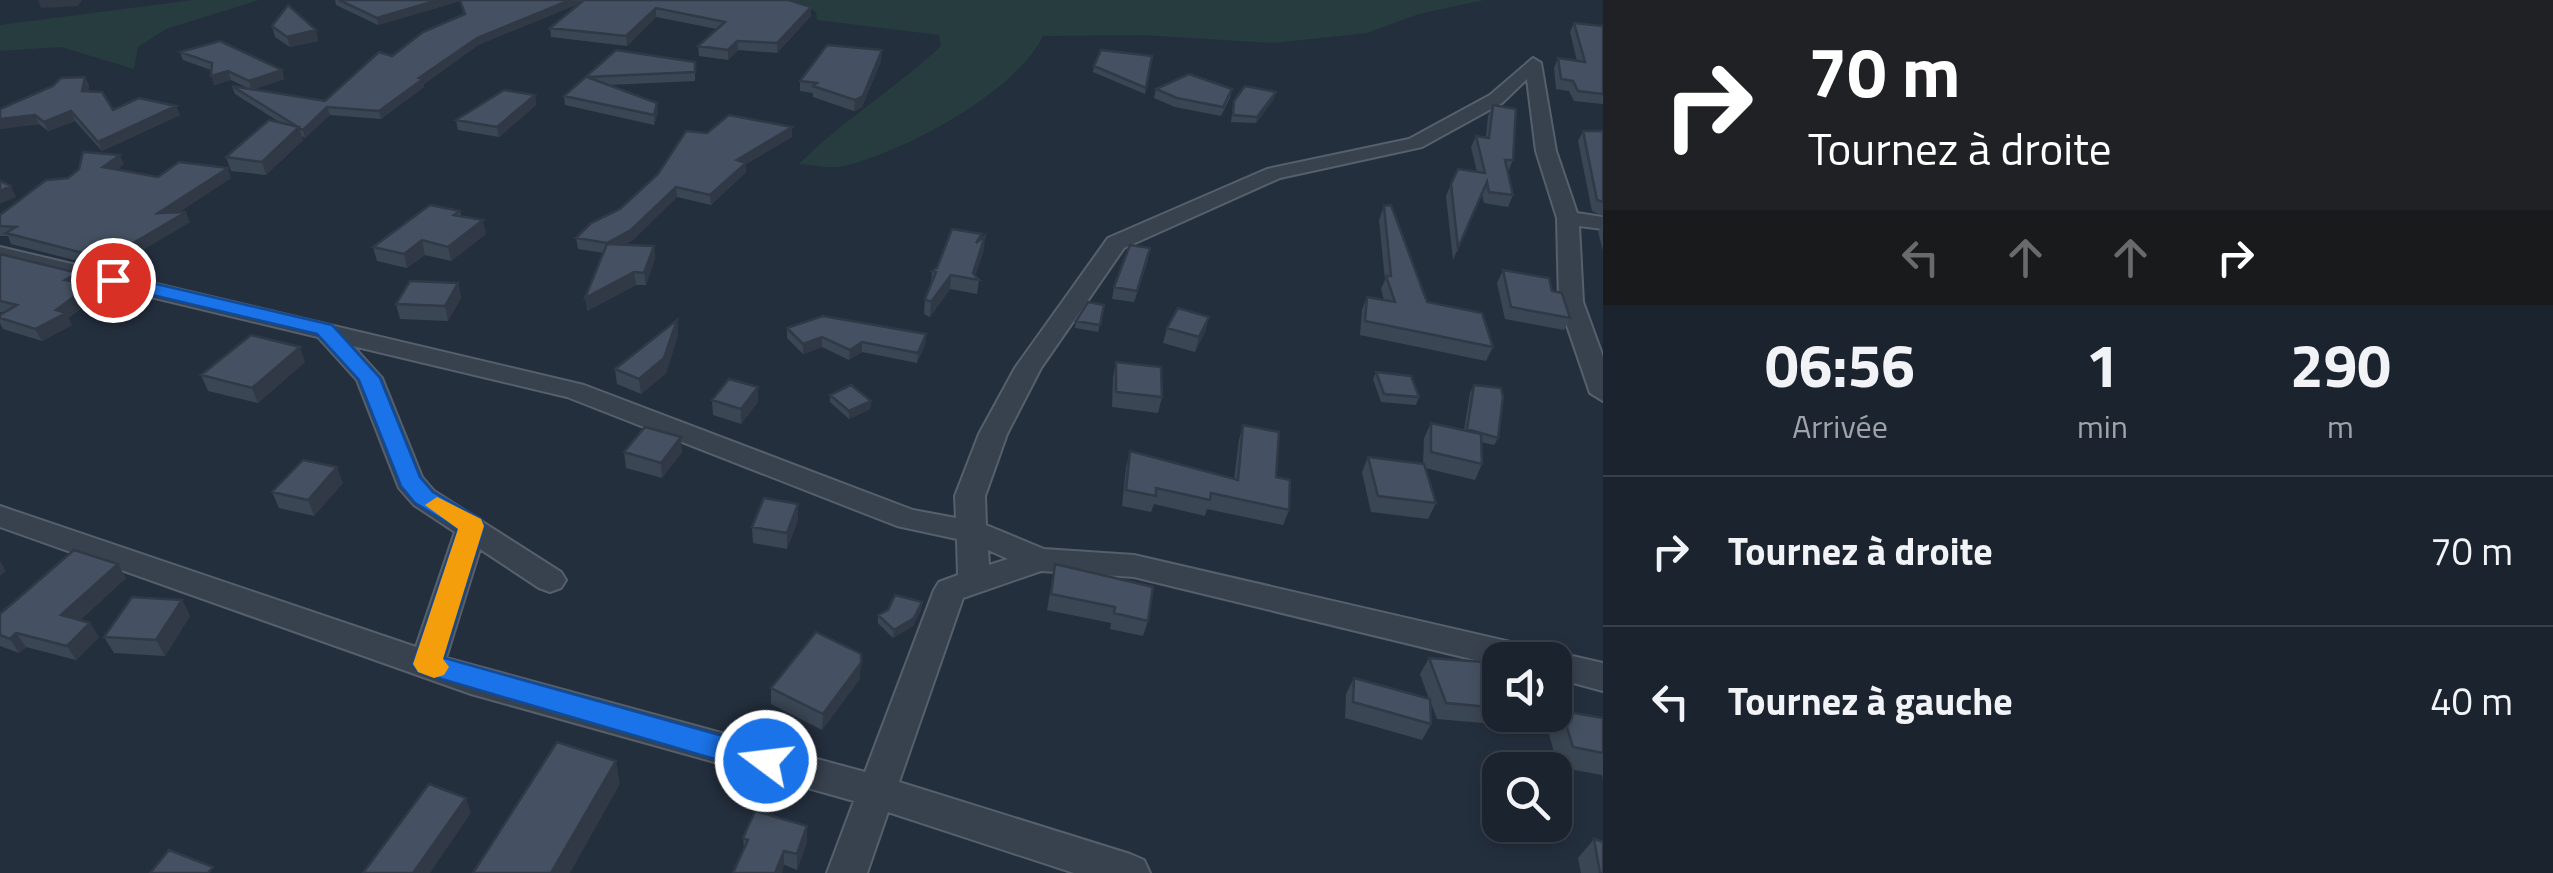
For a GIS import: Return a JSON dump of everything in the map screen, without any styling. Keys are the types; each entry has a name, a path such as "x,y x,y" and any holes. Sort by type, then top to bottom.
{"street":[{"path":"974,582 970,496 993,434 1028,368 1116,243 1274,173 1415,143 1496,99 1534,64 1546,152 1568,218 1571,302 1603,394"},
{"path":"1568,218 1603,223"},
{"path":"0,254 575,391 908,519 972,532 1040,560 1134,566 1482,648"},
{"path":"324,330 369,378 409,480 424,498 550,580"},
{"path":"0,516 428,664 876,791 1130,873"},
{"path":"428,664 472,526"},
{"path":"848,873 950,590 1040,560"},
{"path":"1572,669 1603,677"}],"green space":[{"path":"193,0 259,0 166,29 138,47 134,69 61,47 0,51 0,25"},
{"path":"792,0 1484,0 1419,14 1367,33 1274,43 1143,35 1043,36 1009,78 956,116 898,147 834,167 799,164 941,46 939,35 817,20 816,12"}],"building":[{"path":"339,0 438,0 377,18"},
{"path":"460,0 570,0 477,38 379,111 327,107 303,130 232,86 325,101 379,52 392,56 423,32 465,14"},
{"path":"584,0 789,0 811,7 777,43 737,41 728,50 698,46 725,22 656,8 626,36 550,28"},
{"path":"288,5 316,30 287,37 272,26"},
{"path":"1574,23 1603,26 1603,94 1578,91 1573,81 1561,79 1558,58 1585,62"},
{"path":"220,41 282,70 249,81 228,71 211,76 212,63 180,52"},
{"path":"827,45 882,50 863,96 855,100 813,86 817,83 800,81"},
{"path":"616,50 695,62 695,72 587,77 657,103 654,115 564,96"},
{"path":"1101,50 1152,56 1146,88 1094,66"},
{"path":"1189,74 1232,89 1223,107 1177,98 1156,89"},
{"path":"85,77 82,91 102,92 113,110 139,98 176,106 98,142 71,111 44,122 35,115 0,119 0,109 53,86 61,78"},
{"path":"1245,86 1276,92 1257,117 1233,115 1234,101"},
{"path":"504,90 535,95 497,127 456,120"},
{"path":"1493,105 1516,109 1513,160 1505,160 1513,195 1489,192 1487,182 1458,248 1451,184 1458,169 1485,173 1476,136 1489,138"},
{"path":"729,115 792,127 737,160 746,163 710,195 676,187 631,230 607,243 576,238 591,223 620,209 658,174 686,131 707,133"},
{"path":"269,120 299,127 262,162 226,157"},
{"path":"1583,131 1603,131 1603,202 1597,200"},
{"path":"83,152 120,155 103,167 158,177 179,162 228,168 158,213 186,212 106,259 6,233 16,227 0,226 0,215 46,180 68,178 79,169"},
{"path":"430,205 460,211 454,215 483,220 448,247 422,240 404,254 373,247"},
{"path":"1391,205 1427,302 1482,313 1493,347 1365,321 1367,297 1395,302 1386,276 1391,276 1384,206"},
{"path":"952,229 982,234 976,243 985,236 973,273 979,280 951,275 931,302 925,299 936,272 932,271 937,268"},
{"path":"607,244 654,246 644,273 634,272 585,298"},
{"path":"1130,245 1150,248 1137,291 1114,287"},
{"path":"0,254 78,273 65,280 91,284 56,310 66,313 35,329 0,318 17,305 0,301"},
{"path":"1503,270 1549,278 1552,291 1562,293 1570,318 1511,307"},
{"path":"410,281 458,283 445,306 396,304"},
{"path":"1088,302 1104,305 1100,325 1076,321"},
{"path":"1178,308 1209,317 1199,337 1167,328"},
{"path":"823,316 926,334 918,353 862,342 850,350 822,337 803,344 787,328"},
{"path":"677,320 664,358 639,379 615,369"},
{"path":"251,335 300,347 252,388 201,375"},
{"path":"1116,362 1161,367 1162,397 1116,392"},
{"path":"1376,372 1411,376 1419,397 1384,394"},
{"path":"729,379 758,387 741,409 712,400"},
{"path":"851,385 871,401 849,411 830,395"},
{"path":"1474,385 1501,388 1498,438 1467,429"},
{"path":"1431,423 1481,434 1482,464 1431,452"},
{"path":"1243,425 1279,432 1276,477 1290,480 1289,510 1211,493 1210,500 1156,488 1156,496 1126,490 1130,451 1238,480"},
{"path":"645,427 681,437 661,463 624,452"},
{"path":"1368,457 1424,464 1436,503 1378,496"},
{"path":"303,460 337,467 308,500 272,492"},
{"path":"764,498 798,504 787,533 752,527"},
{"path":"74,550 118,564 61,615 90,623 67,646 16,633 10,639 0,635 0,614"},
{"path":"1055,564 1153,587 1148,621 1114,613 1115,607 1051,594"},
{"path":"895,595 922,602 914,618 894,630 878,615 888,610"},
{"path":"132,597 182,600 156,640 104,637"},
{"path":"816,632 861,654 861,663 823,714 771,688"},
{"path":"1429,658 1482,662 1482,706 1446,703"},
{"path":"1354,678 1430,699 1431,724 1353,702"},
{"path":"1572,713 1603,718 1603,753 1573,747 1568,732 1572,732"},
{"path":"557,742 616,761 551,873 473,873"},
{"path":"429,784 466,798 413,873 363,873"},
{"path":"755,811 807,826 797,854 784,851 775,873 733,873 748,840 743,838"},
{"path":"1594,839 1603,842 1603,873 1600,873"},
{"path":"169,850 213,867 208,873 150,873"}],"slow traffic":[{"path":"434,667 428,664 472,526 437,505"}],"route":[{"path":"113,280 324,330 369,378 409,480 424,498 472,526 428,664 471,680 766,761"}]}
